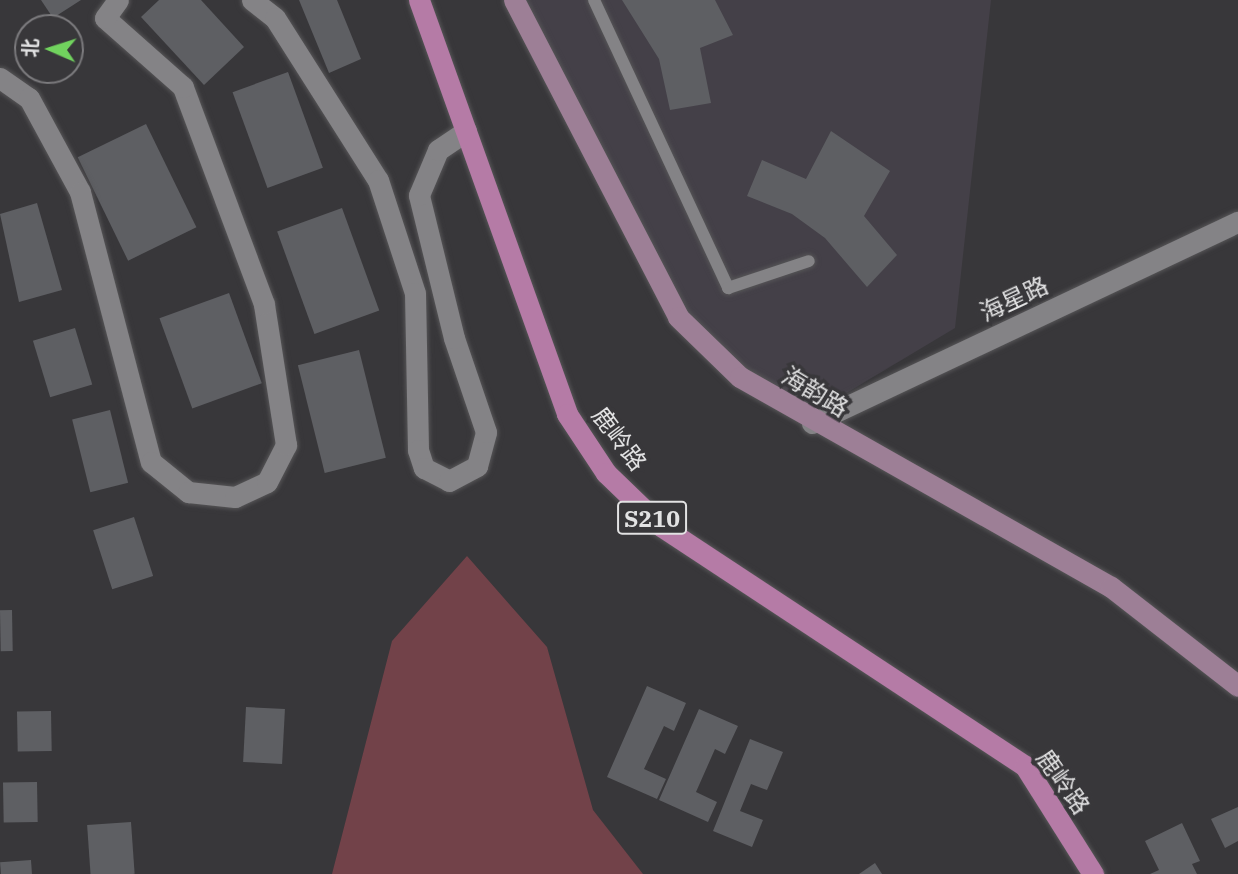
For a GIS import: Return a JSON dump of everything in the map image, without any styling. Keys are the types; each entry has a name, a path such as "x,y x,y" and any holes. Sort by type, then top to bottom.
{"main road":[{"name":"鹿岭路","path":"419,0 567,414 606,473 661,526 1026,766 1093,874"}],"street":[{"path":"0,78 29,98 80,192 151,462 188,492 234,497 268,482 286,445 264,304 183,87 105,18 118,0"},
{"path":"252,0 275,18 378,180 415,293 418,450 424,468 449,481 477,466 486,432 454,338 419,195 438,150 466,131"},
{"name":"海韵路","path":"514,0 678,317 740,377 812,423 1111,587 1238,686"},
{"name":"海星路","path":"812,423 1238,222"}],"lane":[{"path":"594,0 728,288 809,261"}],"shaded area":[{"path":"525,0 991,0 955,328 818,410 742,373 677,314"},
{"path":"467,556 547,647 593,810 643,874 332,874 392,641"}],"building":[{"path":"41,0 81,0 59,14 50,14"},
{"path":"159,0 201,0 244,47 204,85 141,17"},
{"path":"299,0 337,0 361,59 329,73"},
{"path":"622,0 715,0 733,35 700,48 711,103 670,110 659,59"},
{"path":"288,72 323,168 267,188 233,92"},
{"path":"146,124 196,227 128,261 78,157"},
{"path":"831,131 890,171 864,216 897,255 867,287 825,238 792,214 747,196 762,160 806,179"},
{"path":"37,203 62,290 19,302 0,214"},
{"path":"342,208 379,310 314,334 277,232"},
{"path":"229,293 262,383 192,409 159,318"},
{"path":"75,328 92,384 50,397 33,341"},
{"path":"359,350 386,458 325,473 298,365"},
{"path":"110,410 128,483 90,492 72,419"},
{"path":"134,517 153,576 112,589 93,530"},
{"path":"0,610 12,610 13,651 1,651"},
{"path":"647,686 686,703 674,731 664,726 644,769 666,779 657,799 607,777"},
{"path":"246,707 285,709 282,764 243,762"},
{"path":"699,709 738,726 725,754 715,749 696,792 717,802 708,822 659,800"},
{"path":"51,711 52,751 18,752 17,712"},
{"path":"750,739 783,752 767,790 751,784 740,811 763,820 752,847 713,831"},
{"path":"37,782 38,822 4,823 3,783"},
{"path":"1238,807 1238,841 1225,848 1211,819"},
{"path":"131,822 135,874 91,874 87,825"},
{"path":"1182,823 1200,861 1192,864 1197,874 1150,874 1159,870 1145,841"},
{"path":"31,860 32,874 1,874 0,862"},
{"path":"875,863 882,874 859,874"}]}
